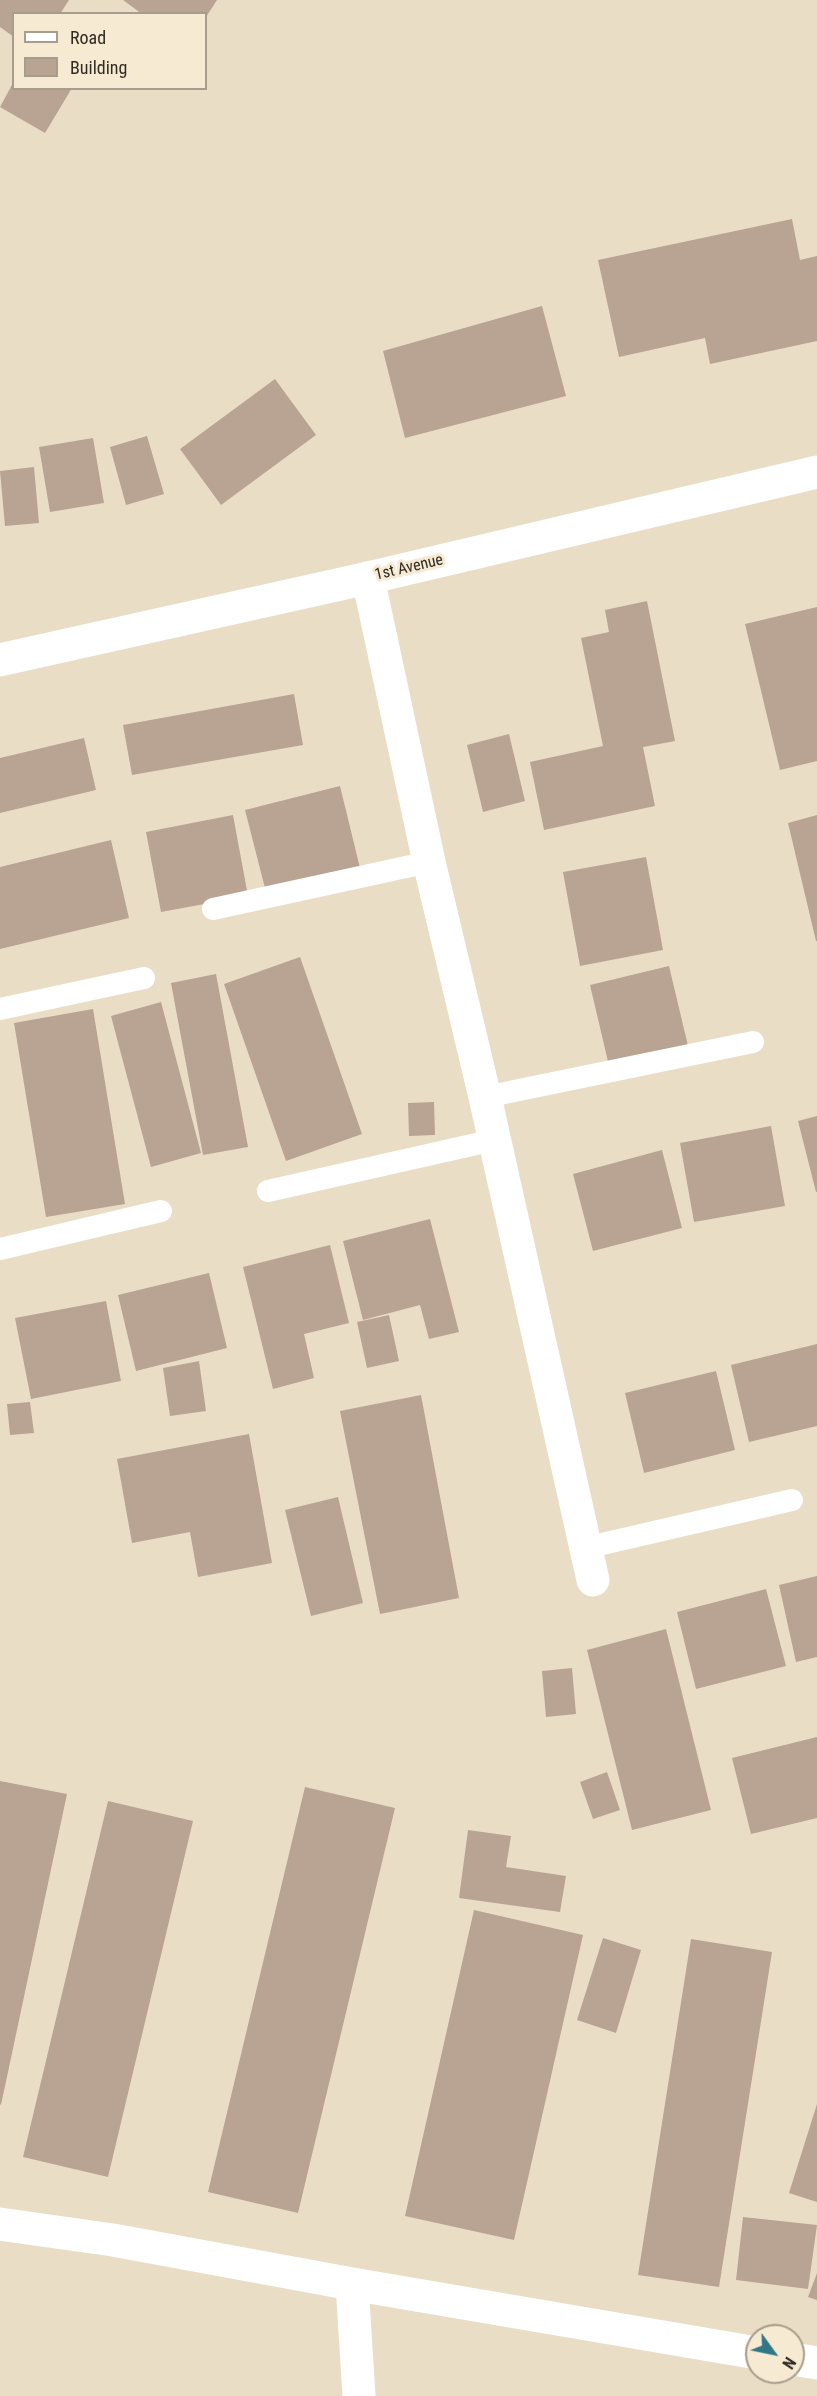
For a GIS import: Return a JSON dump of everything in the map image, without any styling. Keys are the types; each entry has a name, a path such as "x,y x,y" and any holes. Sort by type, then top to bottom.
{"street":[{"name":"1st Avenue","path":"0,660 368,578 817,472"},
{"path":"368,578 429,862 593,1580"},
{"path":"0,2224 113,2240 352,2284 745,2351"},
{"path":"352,2284 359,2396"}],"lane":[{"path":"213,909 429,862"},
{"path":"0,1009 144,978"},
{"path":"484,1097 753,1042"},
{"path":"268,1191 494,1140"},
{"path":"0,1250 161,1211"},
{"path":"585,1548 792,1500"}],"building":[{"path":"0,0 69,0 61,12 12,12 12,36 0,27"},
{"path":"123,0 217,0 207,15 207,12 139,12"},
{"path":"12,85 12,90 71,90 45,133 0,107"},
{"path":"792,219 800,260 817,256 817,341 710,364 705,338 619,357 598,260"},
{"path":"542,306 566,396 405,438 383,351"},
{"path":"275,379 316,435 221,505 180,449"},
{"path":"147,436 164,494 126,505 110,447"},
{"path":"93,438 104,503 50,512 39,447"},
{"path":"34,467 39,523 5,526 0,471"},
{"path":"647,601 675,741 643,747 655,806 544,830 530,762 603,746 581,638 609,632 605,610"},
{"path":"817,607 817,761 780,770 745,624"},
{"path":"294,694 303,745 132,775 123,725"},
{"path":"509,734 525,801 483,812 467,745"},
{"path":"84,738 96,790 0,813 0,758"},
{"path":"340,786 360,868 266,892 245,810"},
{"path":"233,815 248,896 161,912 146,832"},
{"path":"817,815 817,941 816,941 788,823"},
{"path":"111,840 129,918 0,949 0,867"},
{"path":"646,857 663,950 580,966 563,872"},
{"path":"300,957 362,1134 286,1161 224,984"},
{"path":"669,966 689,1050 610,1070 590,985"},
{"path":"216,974 248,1147 203,1155 171,983"},
{"path":"161,1002 201,1153 151,1167 111,1016"},
{"path":"93,1009 125,1204 46,1217 14,1023"},
{"path":"434,1102 435,1135 409,1136 408,1103"},
{"path":"817,1116 817,1192 816,1192 798,1121"},
{"path":"771,1126 785,1206 694,1222 680,1143"},
{"path":"662,1150 682,1228 593,1251 573,1174"},
{"path":"430,1219 459,1332 429,1339 420,1305 363,1320 343,1241"},
{"path":"330,1245 349,1323 304,1334 314,1378 273,1389 243,1267"},
{"path":"209,1273 227,1348 136,1371 118,1295"},
{"path":"106,1301 121,1381 31,1399 15,1318"},
{"path":"389,1315 399,1361 367,1368 357,1322"},
{"path":"817,1344 817,1426 749,1442 731,1365"},
{"path":"199,1361 206,1411 170,1416 163,1368"},
{"path":"716,1371 735,1450 644,1473 625,1393"},
{"path":"421,1395 459,1598 380,1614 340,1411"},
{"path":"30,1402 34,1433 10,1435 7,1404"},
{"path":"249,1434 272,1563 198,1577 190,1532 132,1543 117,1459"},
{"path":"338,1497 363,1603 311,1616 285,1510"},
{"path":"817,1576 817,1657 796,1662 779,1585"},
{"path":"766,1589 786,1666 696,1689 677,1612"},
{"path":"666,1629 711,1810 632,1830 587,1650"},
{"path":"572,1668 576,1714 546,1717 542,1671"},
{"path":"817,1737 817,1818 751,1834 732,1758"},
{"path":"607,1772 620,1810 593,1819 580,1782"},
{"path":"0,1781 67,1794 1,2105 0,2104"},
{"path":"305,1787 395,1808 298,2213 208,2192"},
{"path":"108,1801 193,1821 108,2177 23,2157"},
{"path":"468,1830 511,1836 506,1867 566,1876 560,1912 459,1898"},
{"path":"474,1910 583,1935 514,2240 405,2216"},
{"path":"603,1938 641,1950 616,2033 577,2020"},
{"path":"691,1939 772,1952 719,2287 638,2275"},
{"path":"817,2104 817,2202 789,2193"},
{"path":"743,2217 817,2225 808,2289 736,2280"},
{"path":"817,2273 817,2300 808,2297"}]}
